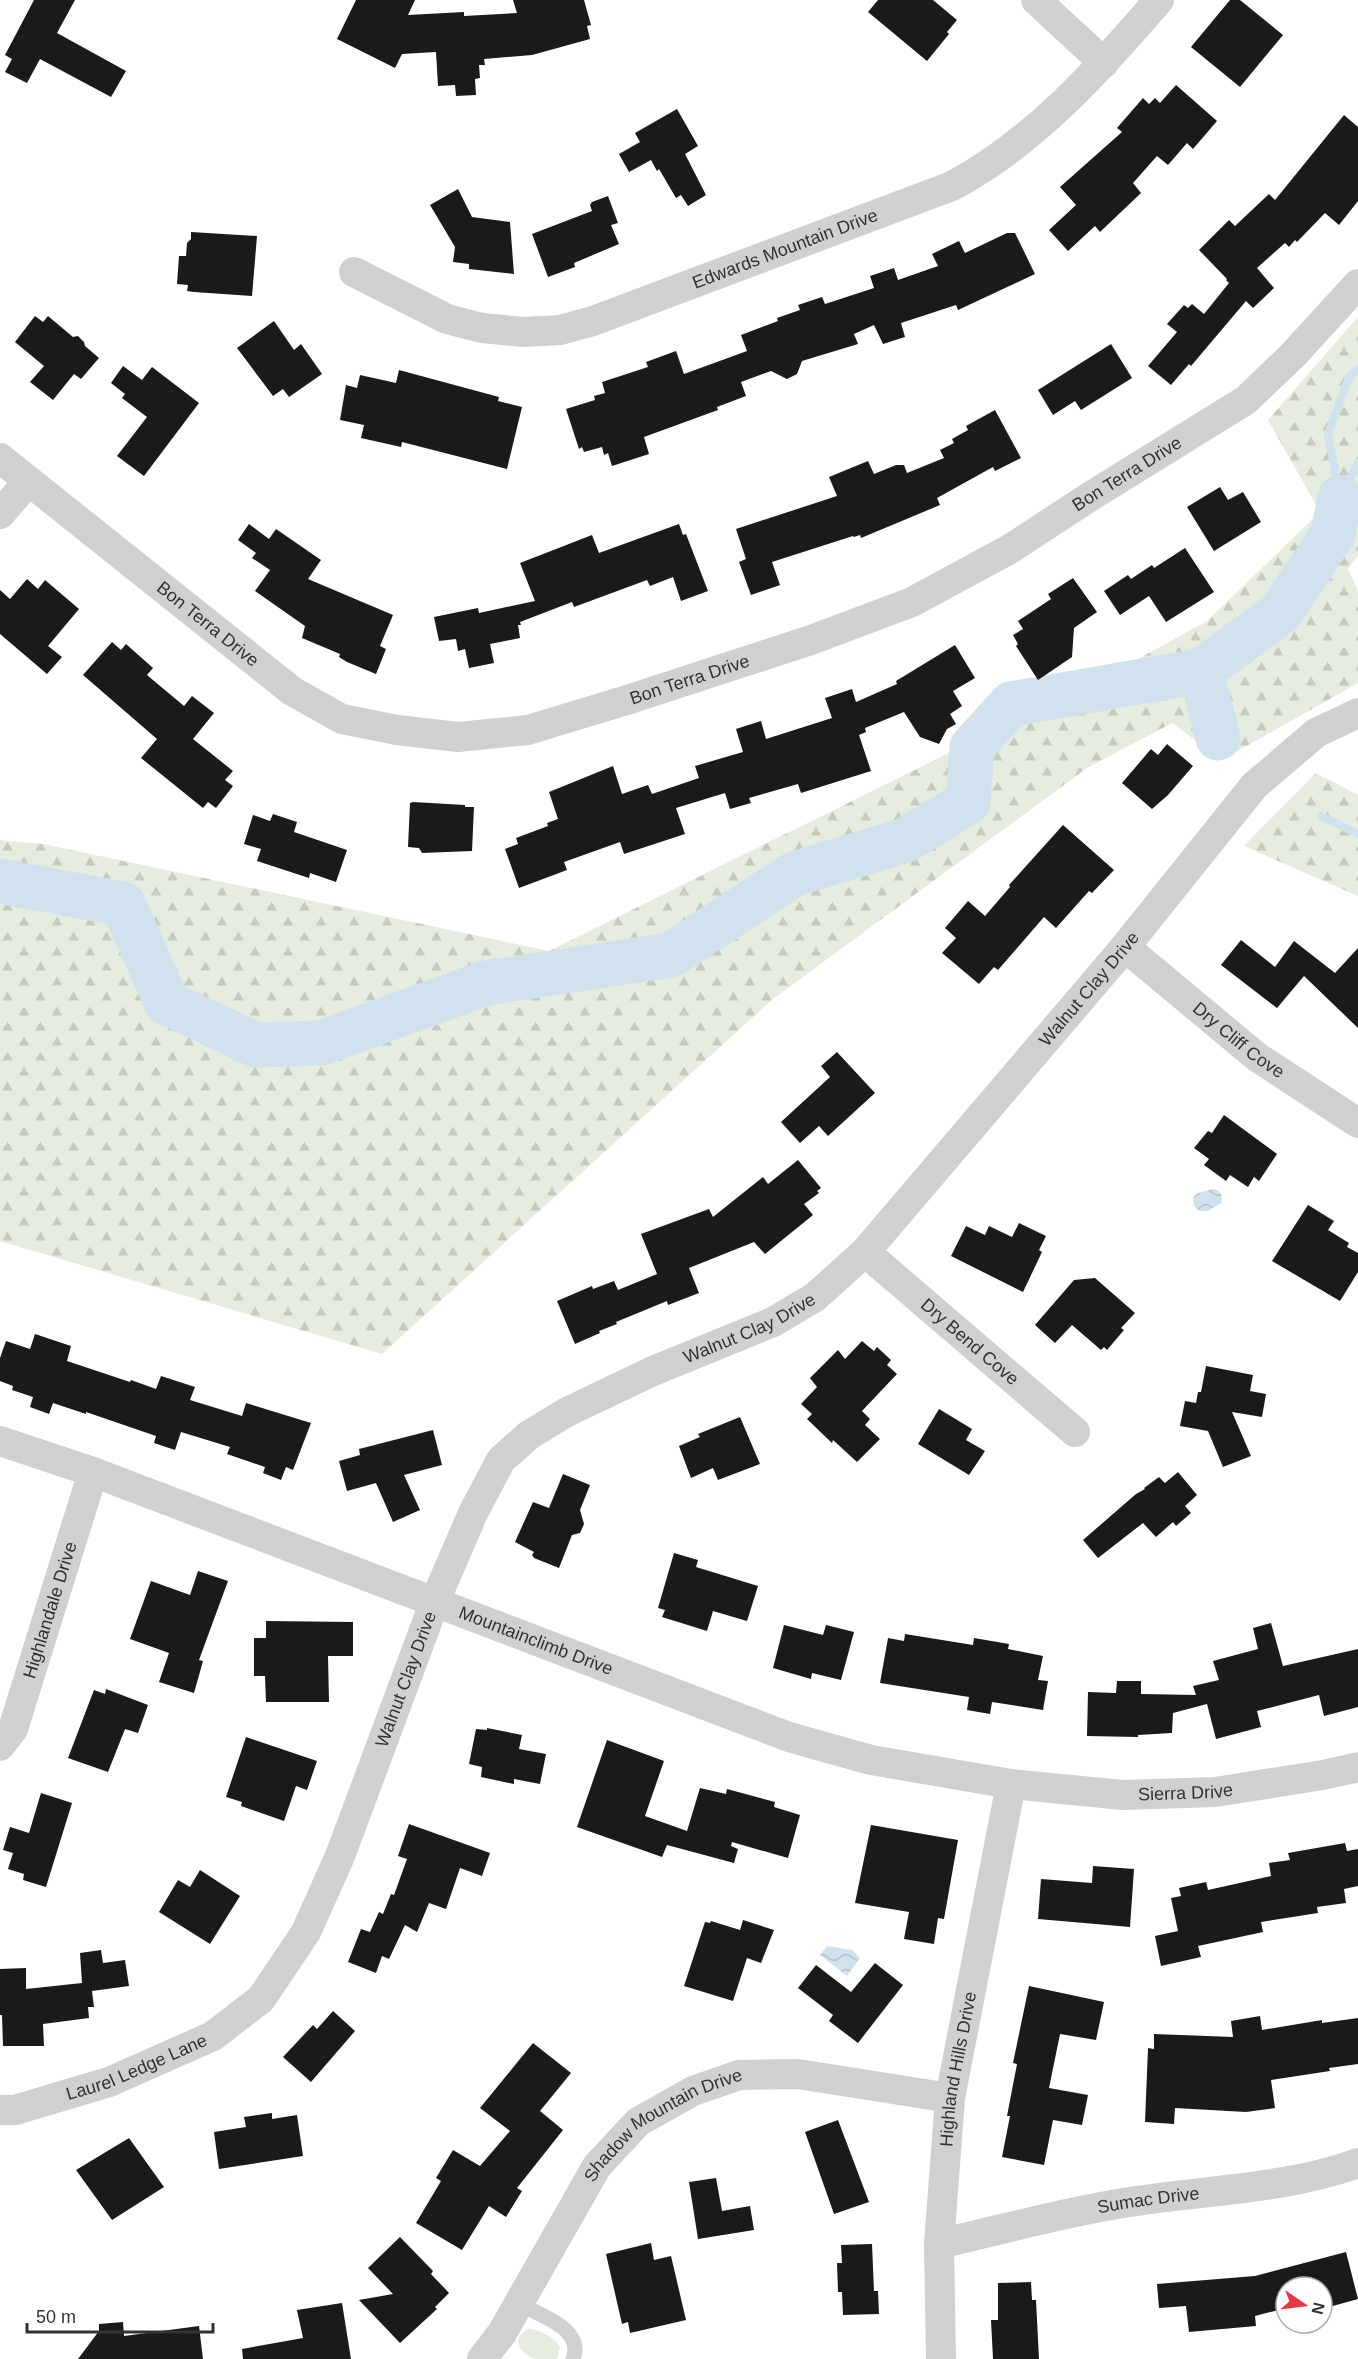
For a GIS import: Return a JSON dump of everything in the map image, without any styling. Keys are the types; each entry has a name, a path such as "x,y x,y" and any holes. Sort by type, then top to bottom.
{"street":[{"path":"1036,0 1104,63"},
{"name":"Edwards Mountain Drive","path":"354,272 447,319 482,328 524,332 560,330 571,327 771,255 952,186 986,167 1048,118 1104,63 1159,0"},
{"name":"Bon Terra Drive","path":"0,458 27,482 292,691 342,719 397,730 458,737 528,730 811,640 912,602 1010,549 1246,400 1293,355 1358,284"},
{"path":"0,514 27,482"},
{"name":"Walnut Clay Drive","path":"261,1999 306,1932 340,1856 435,1601 473,1513 501,1460 529,1435 567,1412 653,1371 773,1322 815,1297 865,1252 1125,947 1254,786 1316,733 1358,713"},
{"name":"Dry Cliff Cove","path":"1125,947 1257,1057 1358,1123"},
{"name":"Dry Bend Cove","path":"865,1252 1076,1432"},
{"name":"Mountainclimb Drive","path":"0,1441 93,1472 789,1737 871,1760 1011,1784"},
{"name":"Highlandale Drive","path":"0,1746 13,1729 93,1472"},
{"name":"Sierra Drive","path":"1011,1784 1124,1795 1215,1792 1323,1775 1358,1767"},
{"name":"Highland Hills Drive","path":"941,2359 939,2244 950,2098 1011,1784"},
{"name":"Laurel Ledge Lane","path":"0,2110 15,2110 109,2082 213,2036 261,1999"},
{"name":"Shadow Mountain Drive","path":"492,2356 502,2333 597,2166 638,2122 693,2091 739,2075 798,2074 950,2098"},
{"name":"Sumac Drive","path":"939,2244 1122,2203 1295,2180 1358,2163"}],"lane":[{"path":"519,2304 561,2326 573,2337 576,2351 573,2359"}],"green space":[{"path":"1358,317 1358,555 1348,569 1358,590 1358,683 1222,760 1172,723 1087,768 773,999 382,1354 0,1241 0,840 43,844 549,951 1129,664 1207,621 1320,512 1268,420"},
{"path":"1316,773 1358,795 1358,896 1244,846"},
{"path":"529,2329 542,2332 558,2344 560,2347 557,2359 536,2359 521,2350 519,2337"}],"water":[{"path":"1218,1190 1222,1196 1221,1203 1208,1211 1199,1211 1194,1206 1193,1197 1198,1193"},
{"path":"827,1946 852,1950 860,1958 847,1976 820,1955"}],"building":[{"path":"34,0 75,0 57,33 126,71 111,97 40,59 27,83 5,72 12,59 5,55"},
{"path":"356,0 415,0 408,15 464,12 464,16 517,13 513,0 584,0 591,25 587,26 590,39 532,55 484,59 485,65 479,65 480,78 475,79 476,95 456,96 455,85 438,86 436,52 402,54 395,68 337,39"},
{"path":"878,0 933,0 957,20 947,32 949,34 927,61 868,12"},
{"path":"1230,0 1240,0 1283,35 1240,87 1191,47"},
{"path":"1176,85 1217,121 1193,149 1187,143 1168,165 1157,156 1133,183 1141,193 1100,232 1095,226 1068,251 1049,230 1076,205 1060,187 1122,132 1117,128 1143,98 1149,104 1155,98 1160,103"},
{"path":"677,109 698,146 685,154 706,195 688,206 681,195 676,198 651,160 629,172 619,154 640,142 635,133"},
{"path":"1344,115 1358,127 1358,201 1339,225 1325,213 1297,242 1295,240 1289,247 1285,243 1257,268 1274,288 1253,308 1246,301 1191,366 1189,364 1171,385 1148,366 1177,332 1167,324 1184,305 1188,308 1192,304 1204,314 1229,283 1199,250 1229,220 1235,226 1269,194 1275,200"},
{"path":"458,189 472,217 510,222 514,274 469,269 469,264 453,262 455,247 430,205"},
{"path":"608,196 618,223 611,225 619,244 574,263 575,267 548,277 532,234 592,211 590,205 592,202"},
{"path":"191,232 257,236 252,296 187,291 188,285 177,284 179,256 186,256"},
{"path":"1007,233 1015,233 1035,274 958,310 956,305 901,323 905,337 883,344 874,325 854,334 858,344 802,361 797,374 787,379 771,371 741,382 746,396 717,407 718,410 644,437 649,454 612,466 608,453 604,455 602,447 584,452 582,447 579,449 566,409 595,400 594,396 605,393 602,382 648,367 646,362 676,351 684,374 747,351 741,335 800,310 798,305 822,297 825,304 874,288 870,276 894,268 898,280 938,266 932,254 959,241 965,253"},
{"path":"35,316 43,322 48,316 73,337 78,336 85,346 99,358 81,379 74,374 53,400 30,382 44,366 15,342"},
{"path":"274,321 294,350 301,344 322,374 289,397 283,389 273,396 237,348"},
{"path":"1111,344 1132,378 1081,410 1075,401 1053,415 1038,390"},
{"path":"123,366 142,380 152,367 199,403 144,476 117,456 147,417 122,398 125,394 111,383"},
{"path":"399,370 499,397 498,401 522,407 507,469 402,442 401,447 361,438 364,425 340,420 346,385 357,388 360,375 396,383"},
{"path":"995,410 1021,458 995,471 993,467 937,498 940,505 897,523 861,538 860,535 853,536 772,562 780,585 751,595 739,562 746,559 736,529 837,496 829,477 868,461 874,474 896,465 904,465 907,473 944,458 940,450 954,443 952,439 968,430 966,426"},
{"path":"1220,487 1228,500 1243,492 1261,522 1214,551 1187,507"},
{"path":"249,524 269,539 276,529 321,560 308,579 393,615 380,646 386,649 376,674 347,662 339,657 340,654 302,638 305,626 255,591 270,570 252,558 256,553 238,540"},
{"path":"679,524 683,535 686,534 708,591 681,601 673,577 650,586 647,580 574,607 572,602 520,622 521,625 518,625 520,638 490,644 494,663 469,668 465,649 458,651 456,639 439,641 434,617 478,608 479,613 535,601 520,563 592,535 599,553"},
{"path":"1185,548 1214,592 1166,622 1149,596 1120,615 1104,591 1128,575 1131,579 1152,565 1154,568"},
{"path":"1073,578 1097,612 1074,628 1072,657 1038,680 1016,646 1018,644 1013,635 1023,629 1018,621 1051,599 1048,594"},
{"path":"27,579 38,589 45,580 79,609 48,646 62,657 47,674 0,634 0,590 10,599"},
{"path":"112,642 121,650 126,644 153,668 147,675 184,706 192,696 214,713 193,739 233,771 225,780 233,786 216,808 208,802 203,808 141,758 157,739 83,675"},
{"path":"955,645 975,678 953,691 962,706 950,714 956,724 947,729 939,744 920,737 904,712 865,728 866,732 859,735 871,771 801,793 798,784 749,798 751,803 730,809 725,793 676,808 685,834 624,854 620,842 564,862 567,870 519,888 505,849 518,844 516,838 548,826 547,823 558,819 549,792 613,766 622,794 648,785 652,794 699,778 695,766 743,752 736,729 761,721 766,739 832,718 825,698 852,689 856,702 897,684 896,681"},
{"path":"1167,744 1193,766 1168,795 1152,809 1122,783 1151,749 1158,755"},
{"path":"410,803 474,807 472,851 422,853 419,848 408,847"},
{"path":"273,814 297,822 294,832 347,850 336,882 310,873 309,878 257,861 261,849 244,844 253,815 270,821"},
{"path":"1063,825 1114,870 1092,893 1089,891 1056,928 1044,917 998,970 994,967 979,984 942,953 956,938 945,928 968,901 985,916 1010,887 1009,885"},
{"path":"1241,940 1275,967 1294,941 1335,973 1358,948 1358,1028 1304,976 1277,1008 1221,965"},
{"path":"837,1052 875,1093 828,1136 819,1126 800,1143 781,1122 830,1077 821,1066"},
{"path":"1224,1115 1277,1154 1259,1181 1254,1177 1248,1187 1230,1175 1226,1181 1204,1165 1209,1159 1194,1148 1208,1131 1212,1133"},
{"path":"798,1160 821,1188 817,1191 819,1193 804,1204 813,1215 765,1254 754,1242 689,1268 699,1293 668,1305 667,1301 616,1322 617,1324 575,1344 557,1301 592,1286 593,1289 614,1281 618,1290 657,1274 641,1234 709,1209 713,1217 763,1177 768,1184"},
{"path":"1308,1205 1334,1221 1328,1230 1349,1243 1347,1247 1358,1253 1358,1272 1340,1301 1272,1261"},
{"path":"1019,1223 1046,1236 1039,1250 1042,1252 1023,1292 951,1256 966,1226 985,1235 989,1226 1012,1237"},
{"path":"1095,1278 1135,1313 1121,1328 1124,1330 1107,1350 1104,1347 1101,1350 1072,1325 1055,1343 1035,1325 1074,1280"},
{"path":"35,1334 71,1346 67,1361 130,1382 131,1380 156,1389 161,1376 195,1387 190,1400 242,1416 246,1403 311,1423 293,1470 286,1467 281,1480 263,1473 265,1467 227,1454 230,1447 181,1432 175,1450 154,1443 156,1436 86,1412 86,1414 53,1403 49,1414 30,1407 33,1397 12,1390 13,1386 0,1381 0,1358 6,1341 30,1349"},
{"path":"862,1341 874,1351 877,1347 891,1360 887,1365 897,1374 862,1411 870,1419 865,1425 880,1439 857,1462 833,1440 832,1443 807,1419 812,1414 801,1404 817,1387 810,1378 838,1350 845,1359"},
{"path":"1206,1366 1253,1375 1250,1391 1266,1394 1262,1417 1232,1412 1251,1456 1223,1467 1208,1431 1180,1426 1185,1401 1196,1403 1198,1392 1201,1392"},
{"path":"939,1409 972,1429 966,1440 985,1451 969,1475 918,1444"},
{"path":"740,1417 760,1464 718,1480 713,1468 691,1478 679,1446 700,1437 698,1434"},
{"path":"433,1430 442,1465 404,1475 420,1510 393,1522 376,1483 347,1491 339,1461 360,1455 359,1449"},
{"path":"1178,1472 1197,1495 1185,1506 1191,1513 1176,1526 1173,1522 1156,1537 1143,1523 1098,1558 1083,1540 1159,1477 1165,1483"},
{"path":"563,1474 590,1485 580,1510 584,1524 580,1533 572,1535 559,1568 534,1558 532,1555 534,1552 515,1542 533,1502 549,1508"},
{"path":"674,1553 698,1560 696,1567 758,1586 747,1621 713,1611 707,1631 662,1617 665,1610 658,1608"},
{"path":"198,1571 228,1581 199,1660 203,1661 194,1693 159,1682 169,1653 130,1639 151,1581 190,1595"},
{"path":"266,1621 353,1622 353,1656 328,1656 329,1702 266,1702 265,1676 254,1676 254,1638 266,1638"},
{"path":"1271,1623 1283,1666 1358,1649 1358,1707 1324,1716 1319,1695 1257,1711 1261,1727 1216,1739 1207,1704 1173,1713 1172,1733 1138,1735 1138,1737 1087,1736 1088,1692 1116,1693 1117,1681 1141,1681 1141,1694 1196,1695 1193,1686 1219,1680 1213,1661 1258,1649 1253,1628"},
{"path":"784,1625 823,1635 826,1625 854,1632 841,1680 812,1673 811,1679 773,1668"},
{"path":"905,1634 973,1645 974,1638 1009,1644 1008,1649 1043,1656 1038,1680 1048,1681 1043,1710 992,1702 990,1714 967,1710 969,1697 880,1683 888,1638 904,1641"},
{"path":"106,1689 148,1705 138,1733 125,1729 108,1772 68,1758 94,1690 105,1694"},
{"path":"487,1728 522,1735 519,1749 546,1754 540,1784 514,1779 514,1784 481,1777 482,1767 469,1764 476,1729 487,1730"},
{"path":"246,1737 317,1761 307,1790 296,1786 284,1821 241,1806 242,1802 226,1797"},
{"path":"607,1740 664,1761 645,1816 687,1831 700,1788 726,1794 727,1789 775,1802 774,1807 800,1815 788,1858 732,1842 731,1846 738,1849 734,1863 667,1845 662,1857 577,1827"},
{"path":"41,1793 72,1803 46,1887 23,1880 24,1874 8,1869 13,1853 3,1850 10,1827 29,1833"},
{"path":"409,1824 490,1853 482,1876 460,1868 446,1909 429,1903 417,1932 405,1925 389,1959 382,1956 376,1973 348,1962 361,1929 370,1932 379,1912 383,1914 391,1894 394,1895 407,1859 398,1856"},
{"path":"871,1825 958,1840 944,1919 938,1918 934,1944 904,1939 909,1912 855,1903"},
{"path":"1345,1843 1347,1851 1358,1849 1358,1886 1344,1889 1346,1903 1317,1907 1318,1913 1261,1922 1263,1932 1198,1946 1201,1957 1161,1966 1155,1936 1178,1931 1171,1898 1181,1896 1179,1888 1206,1882 1208,1890 1271,1876 1269,1863 1290,1860 1288,1853"},
{"path":"1093,1866 1134,1869 1130,1927 1038,1919 1041,1879 1092,1883"},
{"path":"200,1870 240,1896 210,1944 159,1912 178,1880 190,1887"},
{"path":"743,1920 774,1930 761,1963 747,1958 733,2001 684,1986 705,1922 710,1923 711,1921 740,1930"},
{"path":"101,1950 103,1963 125,1960 129,1986 92,1991 94,2007 88,2007 89,2018 43,2024 44,2046 3,2046 0,1969 26,1968 26,1989 82,1983 80,1953"},
{"path":"875,1963 903,1985 858,2043 829,2021 833,2015 798,1988 816,1965 851,1992"},
{"path":"1029,1986 1104,2002 1096,2040 1060,2034 1049,2088 1088,2095 1082,2125 1053,2120 1044,2165 1002,2157 1017,2064 1013,2063"},
{"path":"333,2011 355,2031 311,2082 283,2057 313,2025 317,2029"},
{"path":"1260,2016 1262,2030 1322,2020 1322,2023 1358,2018 1358,2064 1329,2068 1330,2071 1271,2080 1275,2108 1246,2112 1175,2108 1174,2124 1145,2122 1148,2048 1154,2049 1154,2034 1233,2037 1231,2021"},
{"path":"533,2043 571,2073 540,2111 563,2130 517,2188 522,2191 506,2217 489,2206 462,2250 416,2223 441,2181 436,2178 453,2150 480,2166 510,2131 480,2108"},
{"path":"272,2113 272,2119 297,2115 303,2156 219,2169 214,2132 246,2127 244,2117"},
{"path":"838,2120 869,2202 834,2214 805,2132"},
{"path":"129,2138 164,2187 112,2220 76,2170"},
{"path":"716,2178 722,2211 750,2206 754,2230 698,2239 689,2182"},
{"path":"400,2237 433,2271 431,2274 449,2293 435,2307 437,2309 400,2343 359,2300 393,2294 368,2268"},
{"path":"651,2243 654,2260 671,2256 686,2320 630,2333 628,2322 622,2324 606,2254"},
{"path":"872,2244 874,2291 878,2291 879,2314 843,2315 842,2292 838,2292 837,2263 842,2263 841,2245"},
{"path":"1346,2252 1358,2299 1334,2306 1334,2275 1274,2275 1274,2311 1255,2316 1256,2326 1189,2332 1186,2306 1159,2308 1157,2284 1255,2276"},
{"path":"1031,2282 1032,2300 1036,2300 1039,2359 993,2359 991,2320 998,2320 998,2283"},
{"path":"342,2303 351,2359 243,2359 242,2349 303,2338 297,2310"},
{"path":"123,2322 124,2336 199,2326 203,2359 78,2359 99,2331 99,2324"}],"waterway":[{"path":"1340,498 1328,434 1349,377 1358,369"},
{"path":"1340,498 1358,463"},
{"path":"1201,671 1280,613 1333,534 1340,498"},
{"path":"0,881 123,904 167,1003 256,1045 321,1043 486,983 671,955 794,874 906,840 968,802 972,747 1011,704 1201,671 1218,738"},
{"path":"1321,816 1358,834"}]}
